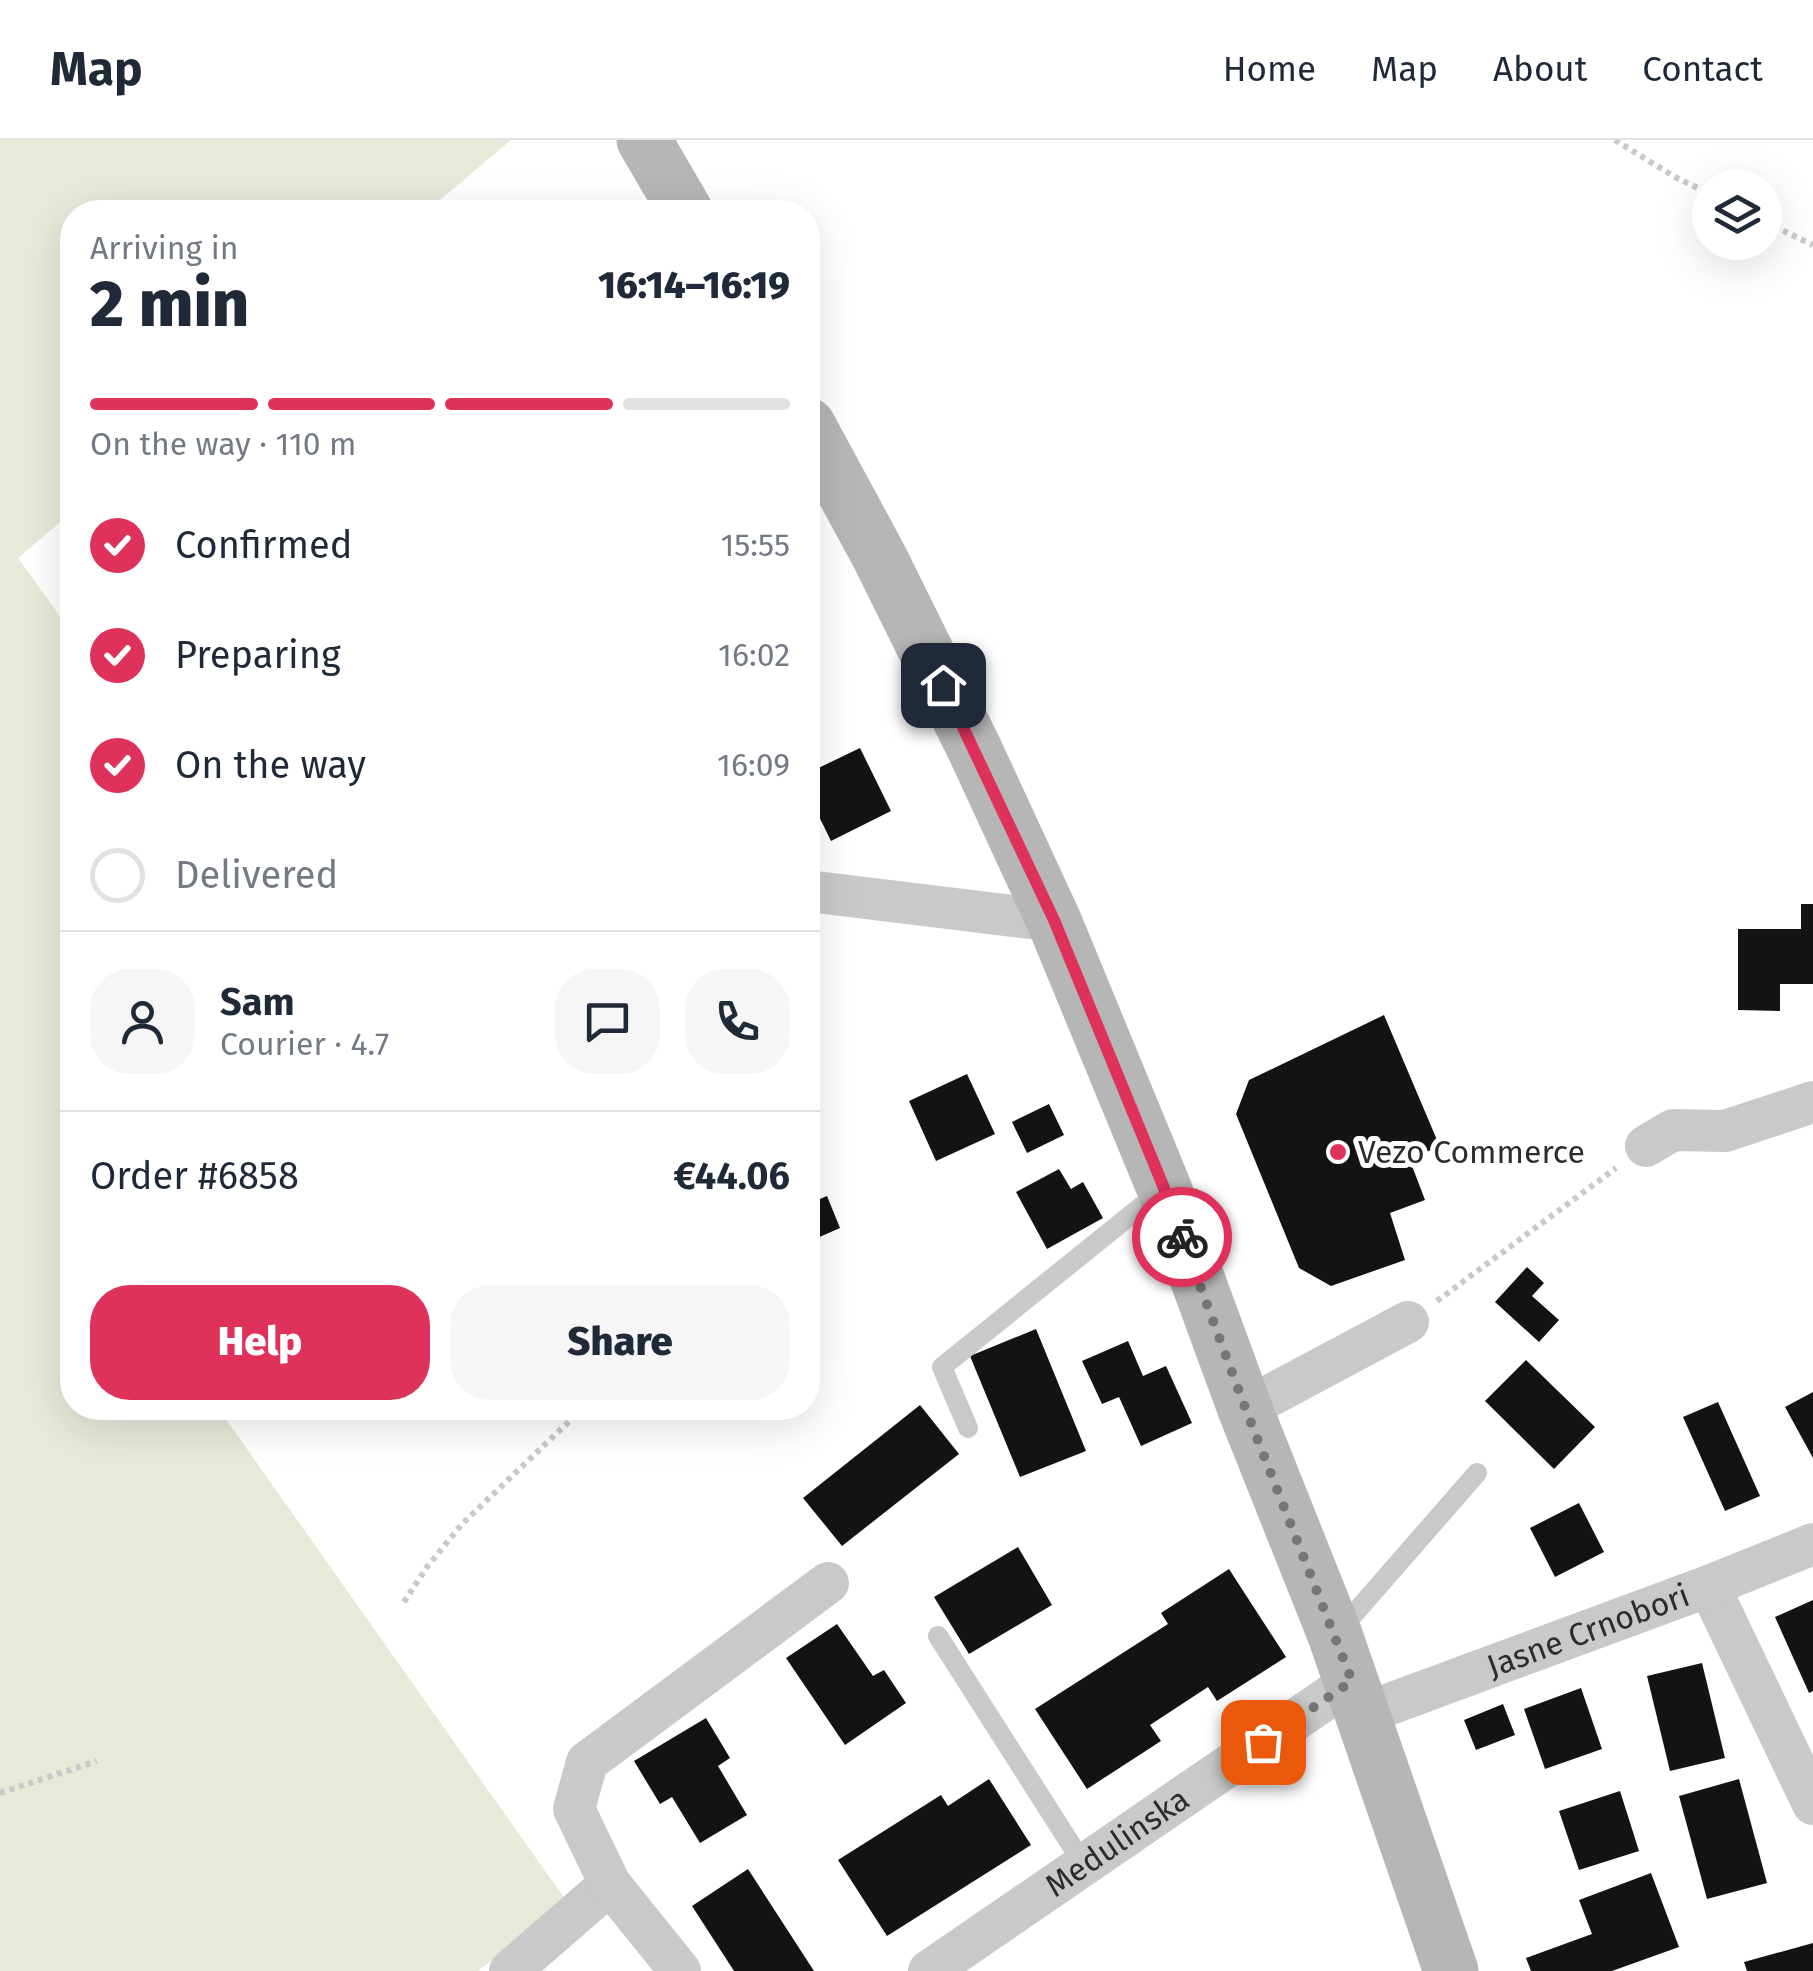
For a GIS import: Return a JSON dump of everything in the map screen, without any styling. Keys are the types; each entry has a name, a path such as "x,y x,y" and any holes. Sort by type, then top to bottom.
{"main road":[{"path":"644,140 679,200"},
{"path":"820,447 879,556 1054,920 1164,1188 1350,1677 1451,1971"}],"street":[{"path":"820,893 1054,920"},
{"path":"1646,1146 1672,1130 1725,1132 1813,1102"},
{"path":"1246,1410 1408,1322"},
{"name":"Jasne Crnobori","path":"1350,1677 1708,1586 1813,1544"},
{"path":"680,1971 610,1884 574,1809 587,1762 828,1583"},
{"path":"1708,1586 1813,1804"},
{"name":"Medulinska","path":"929,1971 1350,1677"},
{"path":"510,1971 610,1884"}],"lane":[{"path":"968,1428 942,1367 1164,1188"},
{"path":"1350,1677 1477,1473"},
{"path":"938,1636 1084,1864"}],"path":[{"path":"1615,140 1692,185"},
{"path":"1782,230 1813,246"},
{"path":"1408,1322 1646,1146"},
{"path":"404,1602 462,1524 570,1420"},
{"path":"0,1793 97,1761"}],"green space":[{"path":"0,140 511,140 440,200 60,200 60,522 18,558 60,616 60,1420 226,1420 567,1902 478,1971 0,1971"}],"building":[{"path":"860,748 891,811 831,841 820,819 820,767"},
{"path":"1801,904 1813,904 1813,984 1780,984 1780,1011 1738,1010 1738,929 1801,929"},
{"name":"Vezo Commerce","path":"1384,1015 1440,1147 1409,1158 1425,1200 1390,1213 1405,1260 1331,1286 1299,1268 1236,1114 1249,1080"},
{"path":"967,1074 995,1134 936,1161 909,1101"},
{"path":"1049,1104 1064,1135 1027,1153 1012,1122"},
{"path":"1059,1169 1071,1189 1083,1182 1103,1218 1047,1249 1016,1192"},
{"path":"827,1196 840,1228 820,1237 820,1199"},
{"path":"1527,1267 1544,1283 1532,1296 1559,1320 1539,1342 1495,1302"},
{"path":"1036,1329 1086,1451 1020,1477 970,1356"},
{"path":"1128,1341 1143,1376 1166,1366 1192,1423 1141,1446 1119,1397 1102,1404 1082,1361"},
{"path":"1526,1360 1595,1427 1554,1469 1485,1401"},
{"path":"1813,1392 1813,1458 1785,1407"},
{"path":"1718,1402 1760,1496 1725,1511 1683,1417"},
{"path":"920,1405 959,1454 842,1546 803,1498"},
{"path":"1579,1503 1604,1552 1555,1577 1530,1528"},
{"path":"1018,1547 1052,1605 969,1654 934,1597"},
{"path":"1229,1569 1286,1657 1217,1701 1208,1687 1150,1725 1161,1741 1087,1789 1035,1709 1168,1624 1161,1613"},
{"path":"1813,1600 1813,1691 1809,1693 1775,1617"},
{"path":"837,1624 873,1676 884,1670 906,1703 845,1745 786,1658"},
{"path":"1702,1663 1725,1758 1670,1771 1647,1676"},
{"path":"1581,1688 1602,1749 1545,1769 1524,1709"},
{"path":"1503,1704 1515,1735 1476,1750 1464,1720"},
{"path":"706,1718 730,1758 718,1766 747,1815 700,1843 672,1797 660,1804 634,1761"},
{"path":"989,1779 1031,1845 887,1936 838,1860 941,1795 948,1806"},
{"path":"1739,1779 1767,1883 1707,1899 1679,1796"},
{"path":"1620,1791 1639,1851 1579,1870 1559,1811"},
{"path":"748,1869 814,1971 734,1971 692,1906"},
{"path":"1651,1873 1679,1947 1612,1971 1531,1971 1526,1958 1592,1934 1579,1900"},
{"path":"1813,1943 1813,1971 1747,1971 1744,1962"}],"way so far":[{"path":"1182,1237 1352,1681 1263,1742"}],"place":[{"name":"Vezo Commerce","path":"1338,1152"}],"route":[{"path":"943,685 1054,920 1182,1237"}]}
